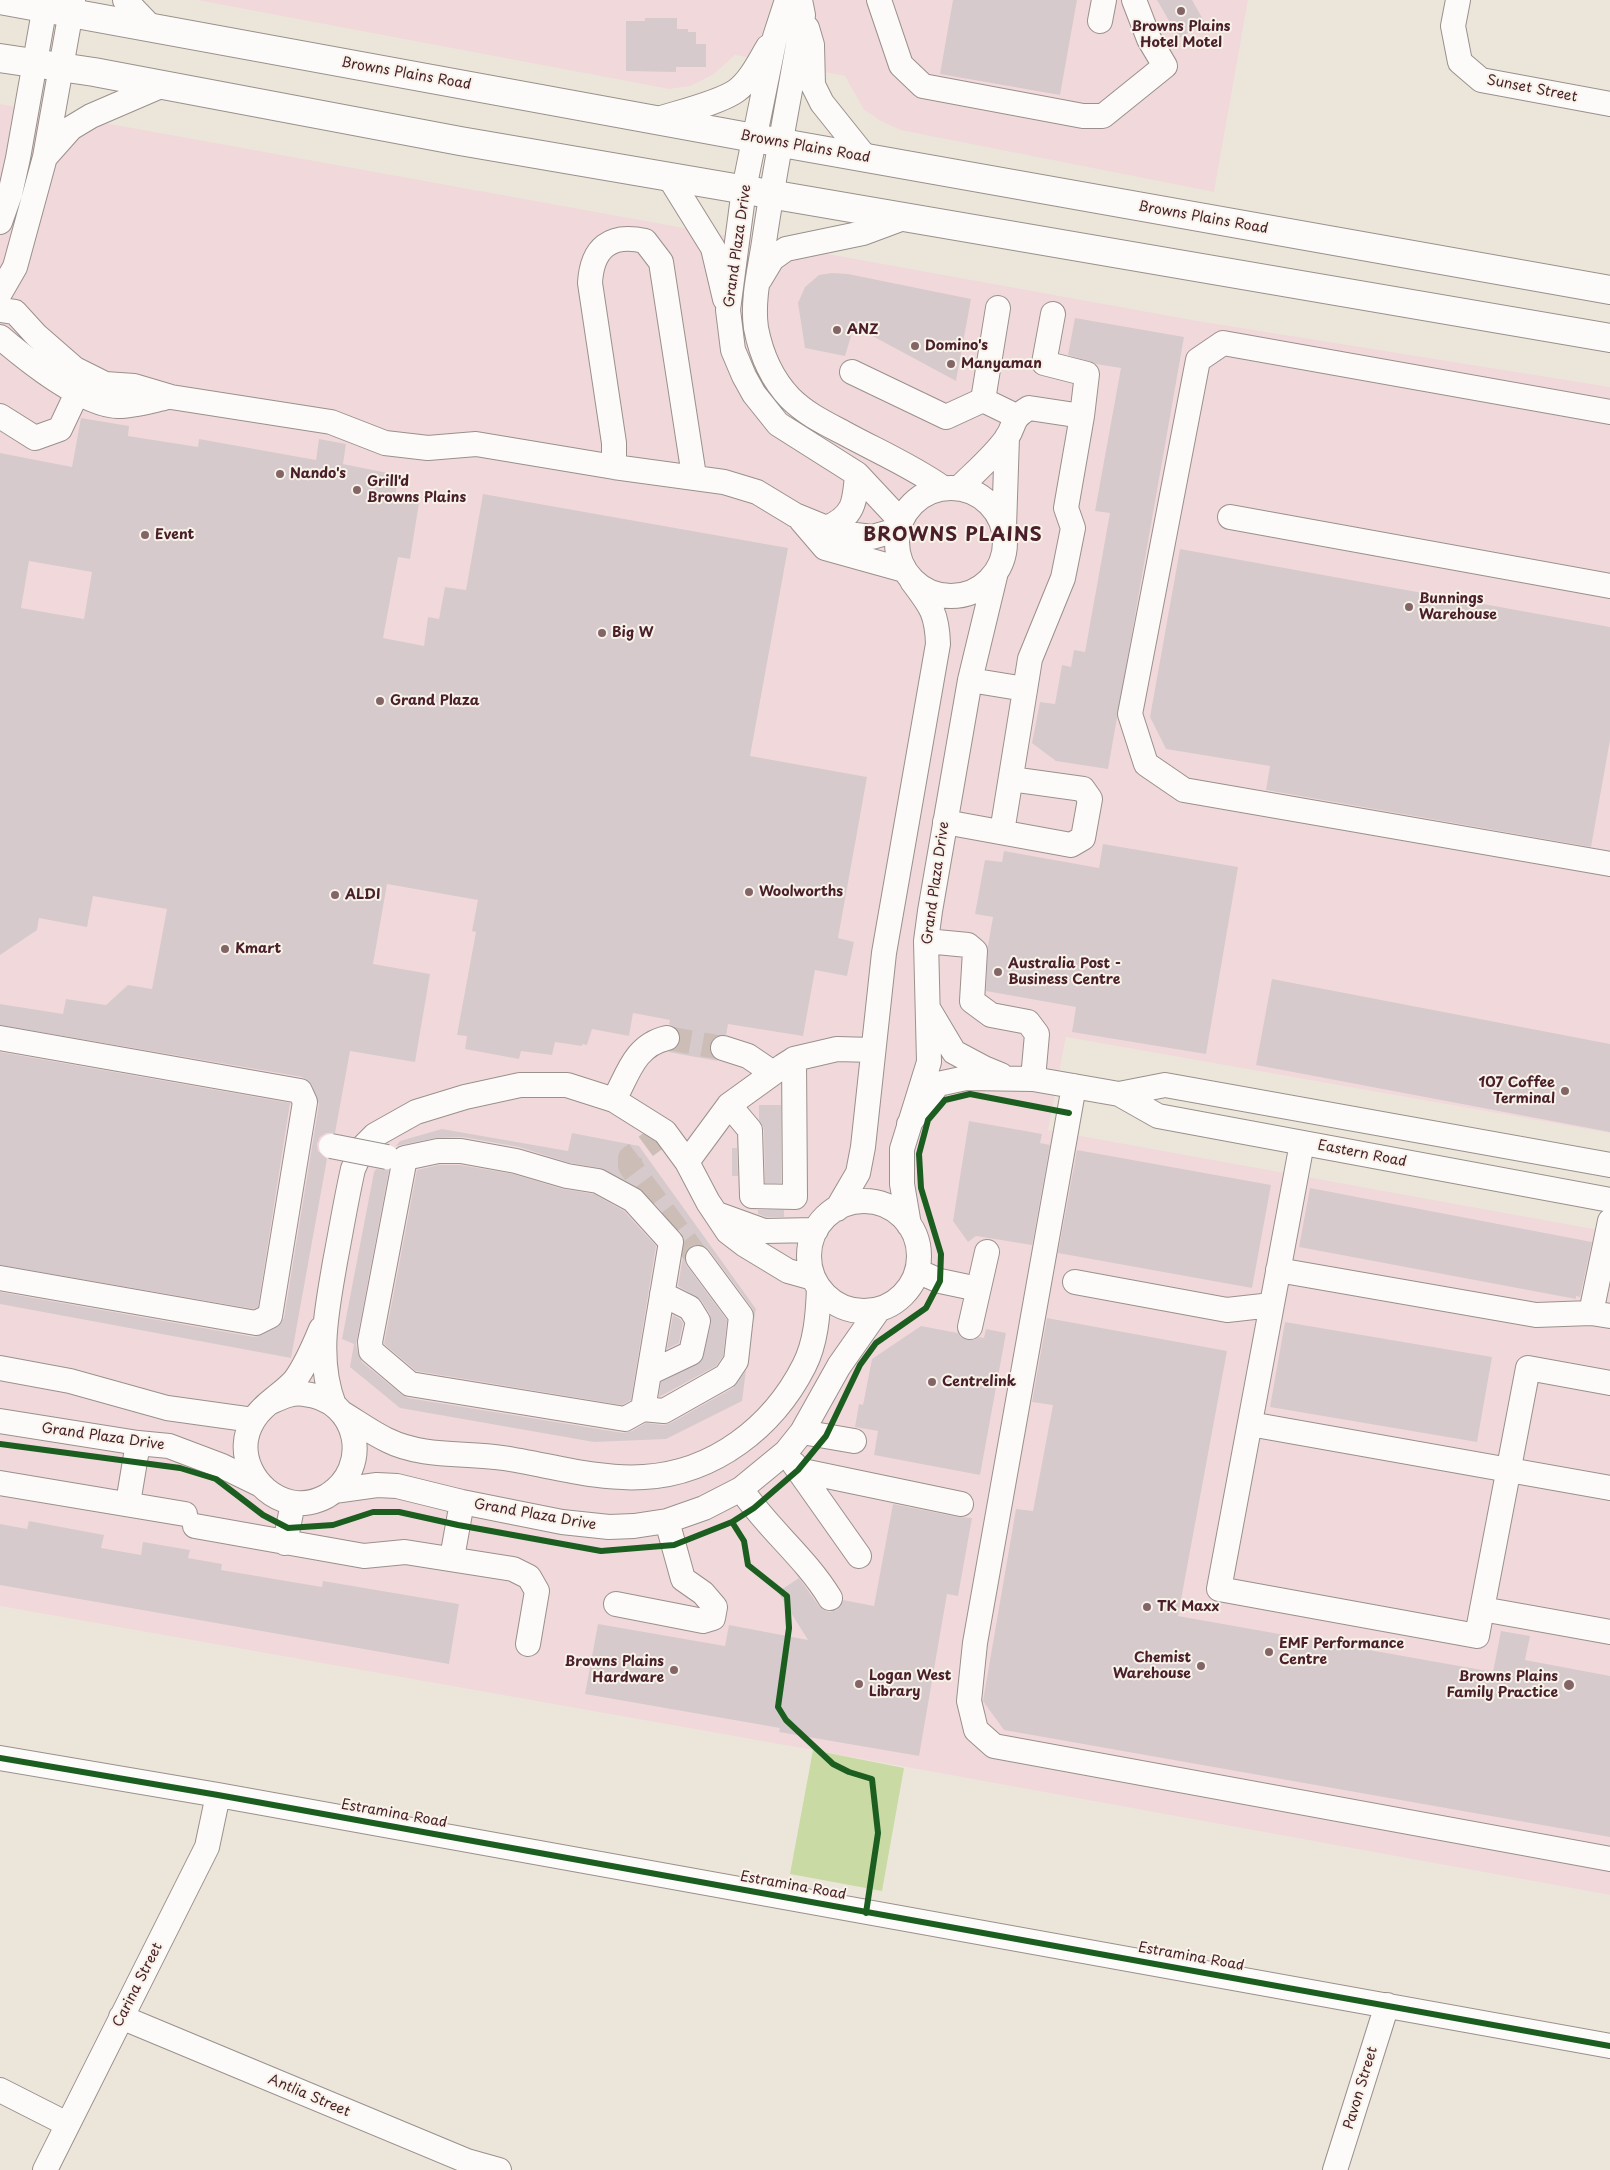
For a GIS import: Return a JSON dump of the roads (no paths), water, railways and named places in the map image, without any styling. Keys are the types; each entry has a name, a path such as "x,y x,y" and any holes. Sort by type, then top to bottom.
{"main road":[{"name":"Browns Plains Road","path":"0,0 72,7 151,28 781,143 1610,290"},
{"path":"0,58 163,85 460,141 1610,338"}],"street":[{"path":"125,0 151,28"},
{"path":"879,0 901,65 923,86 1083,116 1103,116 1165,66 1149,39 1134,0"},
{"name":"Sunset Street","path":"1458,0 1453,26 1460,62 1480,80 1610,104"},
{"path":"0,222 10,194 16,167 46,4"},
{"path":"655,120 725,97 736,91 747,80 797,5"},
{"path":"797,5 812,45 813,85 822,104 866,158"},
{"name":"Grand Plaza Drive","path":"797,5 781,143 757,192 728,310 733,350 744,376 766,410 778,424 857,474 898,525"},
{"path":"0,293 15,266 45,157 72,7"},
{"name":"Grand Plaza Drive","path":"775,37 754,138 757,192 758,283 756,327 763,356 776,381 791,399 812,416 951,488"},
{"path":"45,157 58,140 71,128 91,116 163,85"},
{"path":"669,177 707,235 713,248 728,310"},
{"path":"758,283 772,259 786,249 863,233 906,217"},
{"path":"614,467 614,443 590,283 591,266 600,250 611,241 630,237 645,240 661,262 694,476"},
{"path":"983,400 998,308"},
{"path":"0,310 15,312 36,335 75,369 105,384 134,386 171,397 331,422 385,443 428,448 476,444 614,467 694,476 724,482 757,492 795,514 839,534 872,537 898,525"},
{"path":"1002,832 1030,659 1063,578 1073,528 1066,508 1082,416 1087,374 1044,363 1053,314"},
{"path":"0,337 28,360 77,393 118,406 171,397"},
{"path":"1610,412 1223,343 1198,360 1130,714 1146,764 1184,790 1610,864"},
{"path":"852,372 946,417 983,400"},
{"path":"0,416 35,438 60,428 77,393"},
{"path":"983,400 1016,416"},
{"path":"795,514 826,548 908,575 925,590 940,596 956,596 972,592 986,584 996,572 1003,558 1006,543 1004,527 1007,437 1016,416 1029,408 1082,416"},
{"path":"951,488 1007,437"},
{"path":"826,528 840,522 852,506 856,495 857,474"},
{"path":"271,1402 287,1395 303,1393 319,1397 388,1440 405,1446 444,1454 502,1458 605,1476 645,1477 688,1469 729,1451 757,1430 784,1400 805,1365 812,1343 818,1310 816,1283 809,1262 810,1245 816,1230 825,1218 837,1208 852,1185 861,1161 884,953 938,644 938,626 933,610 908,575 898,557 896,544 898,525 907,508 917,498 929,491 951,488 974,492 987,501 997,513 1004,527"},
{"path":"1230,517 1610,586"},
{"name":"Grand Plaza Drive","path":"909,1225 902,1184 902,1149 929,1062 926,941 970,680 996,572"},
{"path":"970,680 1025,689"},
{"path":"945,822 1071,845 1083,838 1090,799 1083,789 1011,779"},
{"path":"926,941 968,944 975,951 972,1000 991,1015 1028,1022 1037,1034 1021,1079"},
{"name":"Eastern Road","path":"928,1009 954,1052 984,1068 1021,1079"},
{"path":"0,1038 300,1091 305,1102 270,1316 256,1323 0,1278"},
{"path":"614,1100 639,1053 655,1040 667,1038"},
{"path":"724,1048 748,1056 773,1073"},
{"path":"687,1162 728,1105 794,1059 837,1049 872,1050"},
{"path":"728,1105 750,1130 752,1196 795,1197 794,1059"},
{"name":"Eastern Road","path":"909,1124 938,1084 966,1078 1021,1079 1119,1094 1158,1116 1610,1200"},
{"path":"324,1322 309,1356 295,1380 261,1410 253,1420 247,1436 246,1453 250,1470 259,1484 269,1493 293,1503 308,1503 322,1499 334,1491 346,1478 354,1462 355,1445 352,1428 338,1409 328,1389 324,1361 324,1322 353,1169 363,1147 375,1135 416,1112 465,1097 520,1085 566,1085 614,1100 665,1132 687,1162 708,1202 728,1232 745,1245 788,1271 816,1283 831,1301 846,1308 863,1311 880,1309 896,1301 909,1288 917,1271 919,1255 916,1239 909,1225 891,1209 868,1202 852,1203 837,1208"},
{"name":"Eastern Road","path":"1119,1094 1165,1085 1610,1165"},
{"path":"1074,1086 975,1643 969,1701 976,1730 994,1746 1610,1859"},
{"path":"299,1142 396,1158 438,1151 461,1151 516,1161 568,1176 598,1181 633,1200 671,1242 643,1409"},
{"path":"1302,1143 1219,1589 1477,1636 1528,1368 1610,1383"},
{"path":"396,1158 370,1342 371,1351 410,1384 625,1419 643,1409 664,1411 726,1376 736,1360 741,1316 698,1258"},
{"path":"716,1213 764,1231 816,1230"},
{"path":"1278,1270 1536,1315 1601,1314 1610,1221"},
{"path":"970,1327 986,1252"},
{"path":"917,1271 940,1281 978,1289"},
{"path":"1076,1282 1227,1310 1272,1304"},
{"path":"649,1373 691,1353 698,1321 690,1308 662,1294"},
{"name":"Grand Plaza Drive","path":"334,1491 377,1485 396,1486 462,1502 562,1522 609,1527 634,1526 667,1521 704,1508 792,1461 802,1432 839,1366 880,1309"},
{"path":"0,1368 70,1381 166,1408 253,1420"},
{"path":"0,1405 52,1417 69,1432"},
{"name":"Grand Plaza Drive","path":"0,1421 138,1443 169,1446 222,1466 259,1484"},
{"path":"1250,1424 1610,1488"},
{"path":"802,1432 854,1441"},
{"path":"128,1503 138,1443"},
{"path":"792,1461 961,1504"},
{"path":"792,1461 860,1556"},
{"path":"0,1483 128,1503 285,1543 364,1556 406,1552 513,1569 529,1577 537,1591 528,1644"},
{"path":"741,1489 754,1508 821,1584 830,1598"},
{"path":"452,1558 462,1502"},
{"path":"285,1543 293,1503"},
{"path":"616,1604 702,1621 713,1618 715,1607 703,1593 684,1579 667,1521"},
{"path":"1482,1608 1610,1632"},
{"name":"Estramina Road","path":"0,1758 218,1795 1610,2046"},
{"name":"Carina Street","path":"45,2170 207,1847 218,1795"},
{"name":"Pavon Street","path":"1335,2170 1386,2005"},
{"name":"Antlia Street","path":"121,2018 467,2161 499,2170"},
{"path":"0,2090 67,2124"}],"tunnel":[{"path":"667,1038 723,1048"},
{"path":"665,1132 630,1158 630,1166 698,1258"}],"place":[{"name":"Browns Plains Hotel Motel","path":"1181,11"},
{"name":"ANZ","path":"837,330"},
{"name":"Domino's","path":"915,346"},
{"name":"Manyaman","path":"951,364"},
{"name":"Nando's","path":"280,474"},
{"name":"Grill'd Browns Plains","path":"357,490"},
{"name":"Event","path":"145,535"},
{"name":"Bunnings Warehouse","path":"1409,607"},
{"name":"Big W","path":"602,633"},
{"name":"Grand Plaza","path":"380,701"},
{"name":"Woolworths","path":"749,892"},
{"name":"ALDI","path":"335,895"},
{"name":"Kmart","path":"225,949"},
{"name":"Australia Post - Business Centre","path":"998,972"},
{"name":"107 Coffee Terminal","path":"1565,1091"},
{"name":"Centrelink","path":"932,1382"},
{"name":"TK Maxx","path":"1147,1607"},
{"name":"EMF Performance Centre","path":"1269,1652"},
{"name":"Chemist Warehouse","path":"1201,1666"},
{"name":"Browns Plains Hardware","path":"674,1670"},
{"name":"Logan West Library","path":"859,1684"},
{"name":"Browns Plains Family Practice","path":"1569,1685"}],"district":[{"name":"BROWNS PLAINS","path":"953,536"}]}
